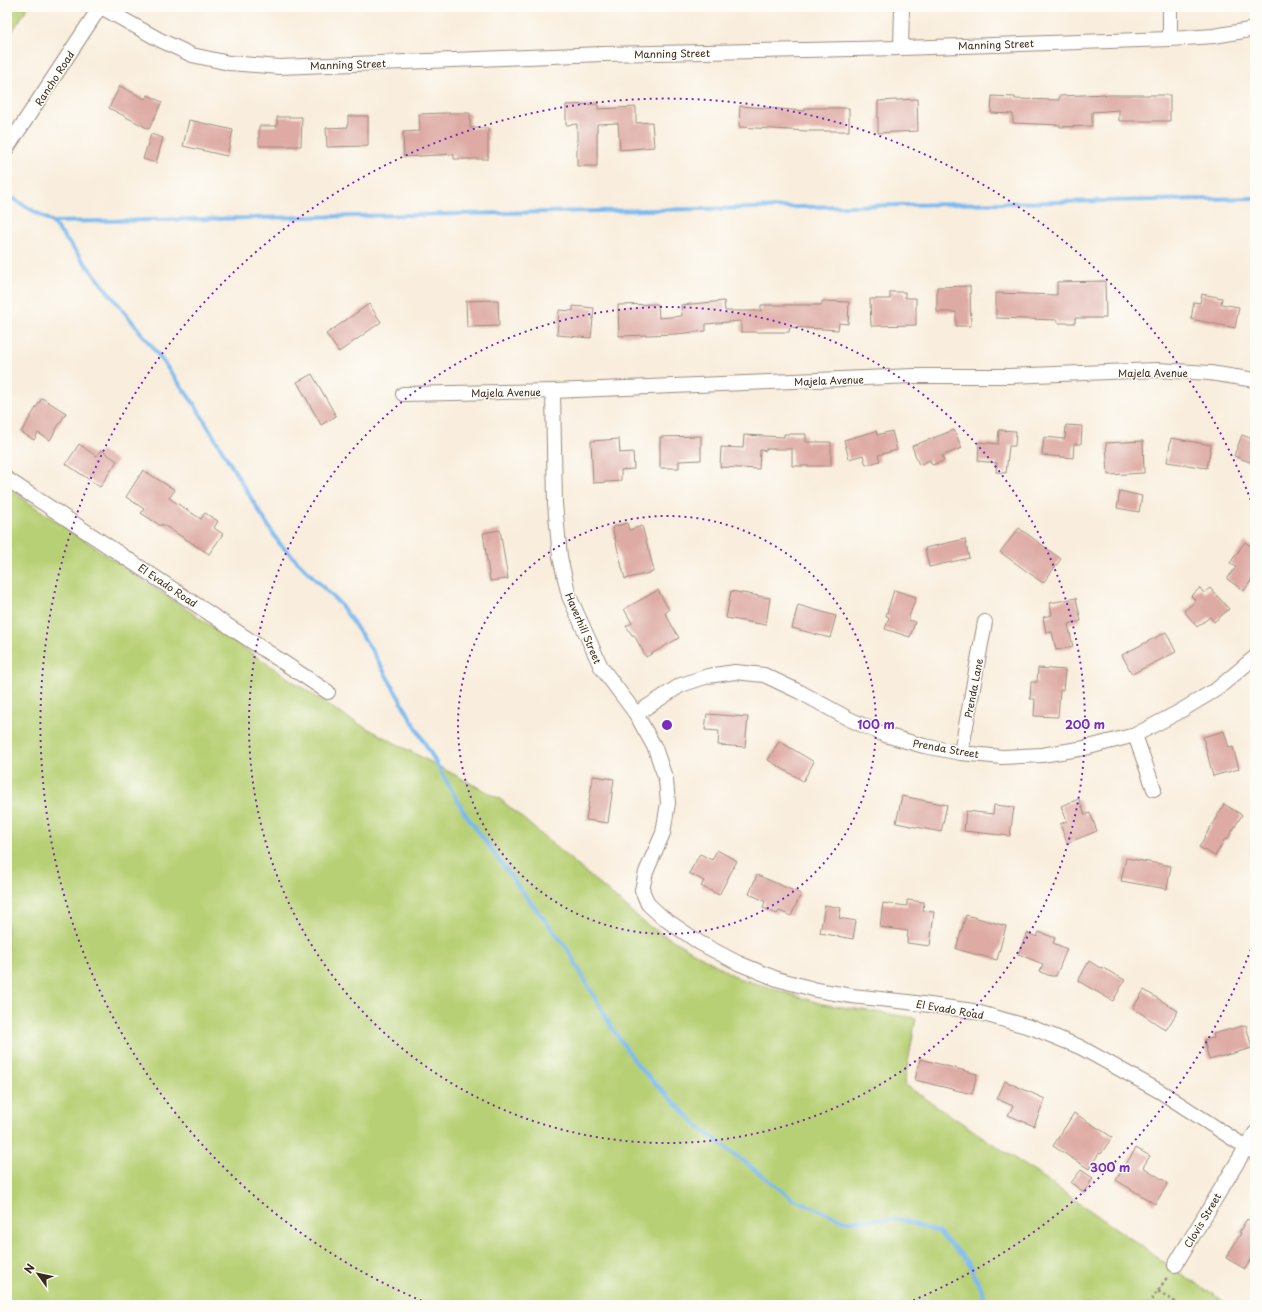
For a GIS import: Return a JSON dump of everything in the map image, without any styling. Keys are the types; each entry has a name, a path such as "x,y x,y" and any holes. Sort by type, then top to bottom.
{"street":[{"name":"Manning Street","path":"100,7 160,40 192,54 229,63 280,67 602,54 901,48 1170,39 1214,36 1255,29"},
{"name":"Rancho Road","path":"7,148 100,7"},
{"path":"901,48 902,7"},
{"path":"1170,7 1170,39"},
{"name":"Majela Avenue","path":"403,394 553,391 913,376 1008,376 1157,370 1210,373 1255,380"},
{"name":"Haverhill Street","path":"553,391 555,504 560,556 568,596 601,667 636,714 655,748 666,780 668,803 663,833 646,872 642,890"},
{"name":"El Evado Road","path":"7,479 328,692"},
{"name":"Prenda Lane","path":"961,753 985,622"},
{"name":"Prenda Street","path":"636,714 681,685 708,676 735,672 764,675 800,692 849,719 885,735 924,746 961,753 1002,757 1042,755 1085,748 1135,735 1177,713 1217,689 1255,657"},
{"path":"1135,735 1154,789"},
{"name":"El Evado Road","path":"642,890 648,904 662,917 700,943 738,963 777,979 817,990 852,996 974,1011 1033,1028 1080,1047 1119,1068 1161,1092 1251,1150"},
{"name":"Clovis Street","path":"1175,1265 1251,1150 1255,1133"}],"path":[{"path":"1148,1305 1175,1265"},
{"path":"1158,1291 1180,1305"}],"green space":[{"path":"7,7 28,7 7,40"},
{"path":"7,488 346,717 500,799 647,925 738,978 822,1004 916,1018 904,1084 1229,1305 7,1305"}],"building":[{"path":"120,86 145,99 148,95 162,102 149,129 109,108"},
{"path":"1105,94 1170,95 1170,121 1119,121 1119,110 1092,112 1092,126 1060,127 1060,125 1013,123 1013,114 991,113 992,96 1015,97 1015,99 1059,100 1059,96"},
{"path":"917,99 918,131 878,133 878,101"},
{"path":"598,104 598,109 636,107 636,123 652,122 654,147 620,150 618,123 597,124 597,166 577,166 577,124 566,125 566,105"},
{"path":"740,106 805,111 805,108 849,108 849,131 807,131 739,127"},
{"path":"470,113 470,128 488,128 488,159 454,159 454,154 404,157 403,132 420,131 419,114"},
{"path":"348,116 368,116 368,146 327,147 326,128 348,127"},
{"path":"277,117 302,117 301,146 259,146 259,126 277,126"},
{"path":"189,120 233,130 227,156 183,146"},
{"path":"151,134 163,138 156,163 143,159"},
{"path":"1105,281 1106,318 1075,318 1075,323 1057,323 1057,320 996,318 996,293 1057,295 1057,282"},
{"path":"970,286 971,326 956,326 956,312 937,312 937,287"},
{"path":"890,292 905,292 905,298 916,298 916,325 871,326 870,299 890,299"},
{"path":"1202,294 1222,298 1221,304 1239,307 1235,328 1191,319 1194,302 1200,303"},
{"path":"498,300 499,326 467,327 466,301"},
{"path":"724,301 725,311 761,311 761,305 822,305 822,301 849,302 848,324 839,323 838,330 790,327 789,332 741,332 741,321 706,324 706,331 676,334 619,336 618,305 658,304 659,318 682,316 681,305"},
{"path":"369,304 381,322 339,352 326,334"},
{"path":"573,306 594,308 591,338 557,335 559,310 573,311"},
{"path":"312,374 336,416 321,425 297,382"},
{"path":"42,398 66,413 50,440 38,433 34,440 21,432"},
{"path":"1066,425 1082,426 1081,444 1074,444 1073,458 1042,455 1044,437 1065,439"},
{"path":"954,430 962,448 942,456 944,461 932,465 930,460 919,465 912,446"},
{"path":"999,430 1016,431 1015,446 1009,446 1006,473 996,472 997,463 978,461 979,442 998,444"},
{"path":"876,431 877,435 892,431 897,450 878,455 880,461 866,465 863,455 849,459 844,440"},
{"path":"784,434 806,434 806,442 831,442 831,466 792,466 792,449 766,449 766,451 760,450 759,469 720,467 721,447 743,448 744,435 784,437"},
{"path":"1242,435 1255,440 1255,464 1234,456"},
{"path":"701,436 701,460 679,461 679,468 660,468 660,437"},
{"path":"1171,438 1211,445 1207,468 1167,462"},
{"path":"619,439 620,453 633,452 634,469 621,470 621,481 593,483 591,441"},
{"path":"1143,441 1144,473 1108,475 1106,443"},
{"path":"79,444 96,456 101,450 117,461 100,487 66,464"},
{"path":"143,470 175,490 169,498 201,519 205,513 218,521 214,528 223,534 209,554 162,524 161,526 141,513 144,509 126,497"},
{"path":"1120,491 1142,496 1139,512 1117,508"},
{"path":"627,523 629,530 642,526 653,572 625,579 612,527"},
{"path":"1019,528 1061,559 1043,583 1000,552"},
{"path":"500,530 508,579 490,581 483,533"},
{"path":"965,539 969,558 929,567 925,548"},
{"path":"1245,542 1255,549 1255,575 1244,591 1227,579 1236,567 1230,563"},
{"path":"1200,588 1204,593 1210,588 1229,609 1214,622 1210,617 1197,627 1184,611 1196,601 1191,596"},
{"path":"658,590 669,610 665,613 679,638 646,657 634,635 632,635 626,626 632,623 624,609"},
{"path":"894,590 916,597 908,620 915,622 910,637 885,629 889,617 886,616"},
{"path":"731,591 770,598 766,625 726,618"},
{"path":"1076,598 1081,621 1068,624 1073,647 1056,650 1052,632 1046,633 1043,617 1052,615 1050,603"},
{"path":"798,605 836,616 830,638 792,628"},
{"path":"1166,632 1176,652 1132,674 1122,655"},
{"path":"1038,668 1065,670 1063,690 1060,690 1058,717 1034,716 1035,699 1030,699 1031,682 1037,682"},
{"path":"707,714 748,717 745,747 718,745 719,731 705,730"},
{"path":"1224,731 1229,748 1233,747 1239,769 1213,776 1203,737"},
{"path":"779,741 814,762 803,781 768,760"},
{"path":"593,776 614,779 608,823 586,820"},
{"path":"902,796 947,805 941,832 896,823"},
{"path":"1079,799 1085,815 1090,813 1097,831 1067,843 1060,824 1067,821 1061,806"},
{"path":"1224,804 1242,815 1227,840 1225,839 1215,856 1199,847"},
{"path":"994,805 1014,807 1010,836 964,831 966,811 993,814"},
{"path":"717,850 737,861 719,895 701,886 704,881 689,873 700,854 712,860"},
{"path":"1126,858 1171,866 1167,889 1121,881"},
{"path":"757,875 801,894 791,916 779,911 777,914 763,908 765,901 749,894"},
{"path":"907,900 924,902 923,911 934,912 930,946 907,943 908,931 880,927 883,903 907,906"},
{"path":"825,905 841,908 839,918 856,921 853,939 820,933"},
{"path":"966,915 1006,926 997,960 956,949"},
{"path":"1039,932 1055,938 1053,943 1067,949 1056,976 1051,976 1040,972 1043,964 1018,954 1027,933 1037,937"},
{"path":"1089,961 1125,980 1113,1001 1078,981"},
{"path":"1144,990 1178,1011 1166,1030 1133,1008"},
{"path":"1246,1025 1252,1048 1209,1060 1204,1040 1214,1038 1213,1034"},
{"path":"920,1059 977,1074 972,1094 915,1080"},
{"path":"1005,1081 1045,1099 1034,1126 1008,1115 1013,1106 997,1099"},
{"path":"1074,1113 1112,1137 1101,1154 1099,1153 1089,1169 1053,1146"},
{"path":"1136,1148 1150,1156 1143,1167 1168,1183 1155,1204 1116,1180"},
{"path":"1081,1170 1093,1178 1084,1192 1071,1183"},
{"path":"1247,1219 1255,1224 1255,1253 1245,1269 1226,1258 1241,1233 1239,1232"}],"waterway":[{"path":"7,195 52,222 147,340 195,405 279,543 341,605 373,652 464,812 517,885 567,948 610,1025 639,1067 700,1128 793,1199 846,1221 899,1219 938,1232 967,1260 989,1305"},
{"path":"52,222 1255,198"}]}
